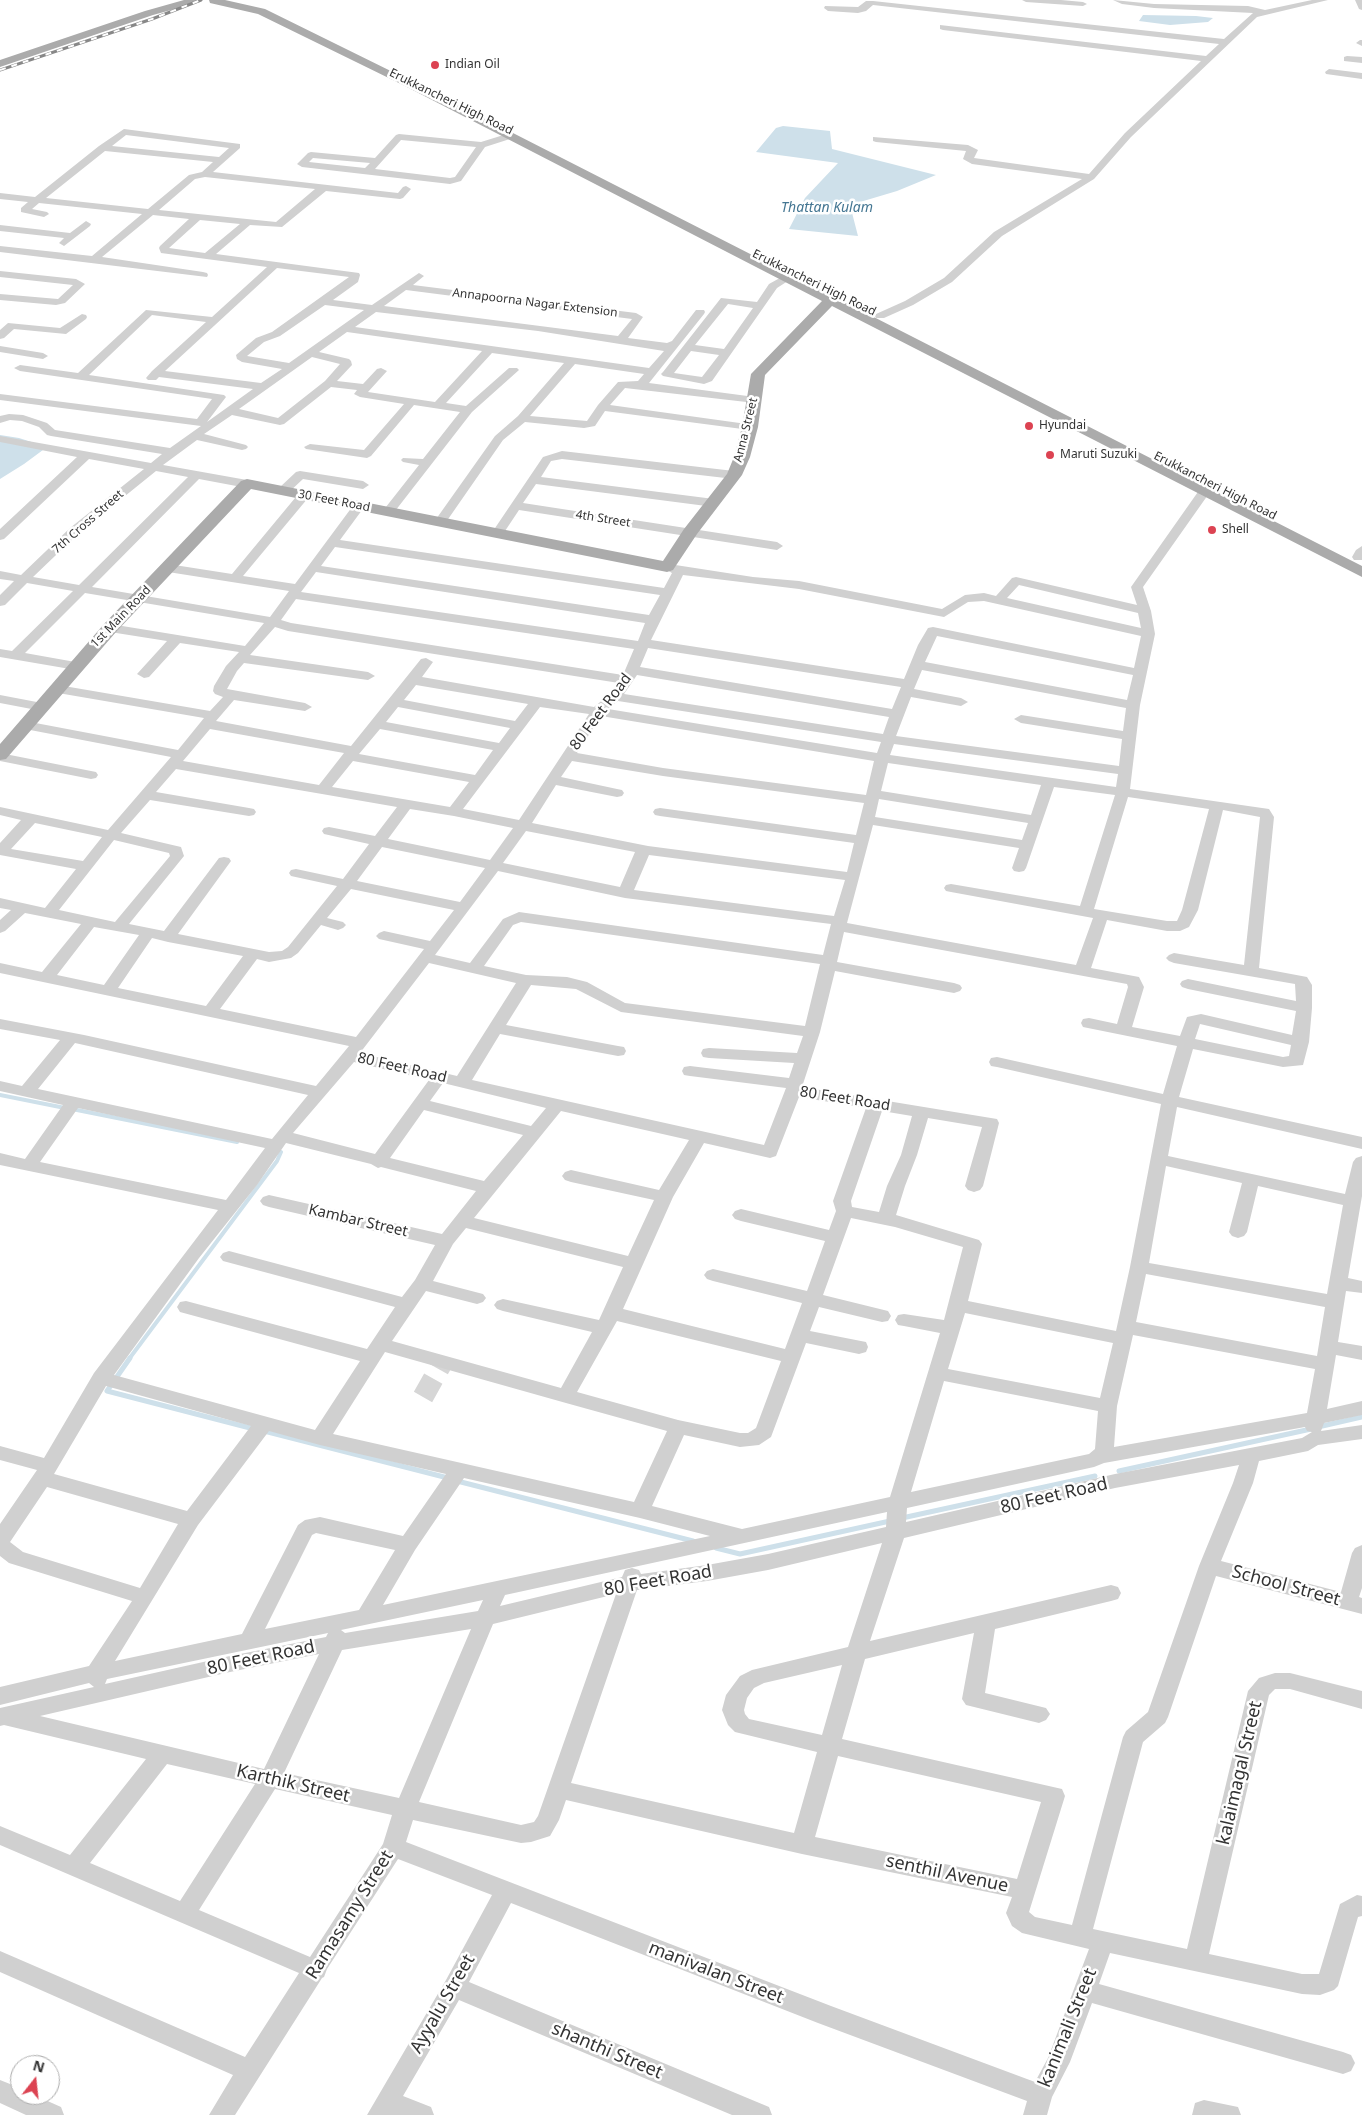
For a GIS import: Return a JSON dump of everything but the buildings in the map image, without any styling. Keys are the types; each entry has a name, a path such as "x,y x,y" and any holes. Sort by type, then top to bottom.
{"main road":[{"path":"0,59 154,0"},
{"path":"0,59 166,0"},
{"path":"0,59 179,0"},
{"path":"0,59 195,0 232,0"},
{"path":"214,1 255,10 510,136 1204,492 1361,560"},
{"path":"255,10 272,3"},
{"name":"Erukkancheri High Road","path":"272,3 286,17 386,70 880,316 1361,560"},
{"name":"Anna Street","path":"673,569 690,532 734,475 742,457 750,427 758,374 831,300"},
{"name":"30 Feet Road","path":"247,484 673,569"},
{"name":"1st Main Road","path":"0,756 24,725 58,689 110,628 247,484"}],"street":[{"path":"1010,19 1022,0"},
{"path":"1026,0 1083,4"},
{"path":"1118,0 1122,2 1196,4 1263,12"},
{"path":"1359,0 1362,7"},
{"path":"880,316 909,303 948,280 998,234 1091,176 1128,135 1254,15 1320,1"},
{"path":"828,8 861,10 868,3 873,3 1226,42"},
{"path":"943,27 1208,59"},
{"path":"1348,59 1362,60"},
{"path":"1329,72 1362,76"},
{"path":"44,214 24,212 35,200 122,132 237,146 205,174"},
{"path":"368,172 399,137 482,145 510,136"},
{"path":"876,139 968,148 973,150 968,159 972,161 1091,176"},
{"path":"377,161 311,155 302,164 455,180 482,145"},
{"path":"102,148 222,160"},
{"path":"94,259 192,177 205,174 400,196 406,190"},
{"path":"0,196 273,225 282,223 324,187"},
{"path":"198,216 164,248 169,251 355,275 354,280 323,302 276,334 260,340 241,355 246,360 293,367 419,276"},
{"path":"208,256 248,222"},
{"path":"51,254 86,224"},
{"path":"0,228 72,236"},
{"path":"0,249 94,259 204,275"},
{"path":"145,385 213,320 276,264"},
{"path":"0,274 80,284 61,301 56,302 0,297"},
{"path":"760,306 725,300 667,374 704,381 708,379 760,306 773,286 787,277"},
{"name":"Annapoorna Nagar Extension","path":"404,287 638,317 621,339"},
{"path":"323,302 621,339 669,347 676,343 700,312"},
{"path":"81,376 150,312 213,320"},
{"path":"0,336 15,321 62,332 82,317"},
{"path":"347,329 652,372"},
{"path":"641,386 670,351 669,347"},
{"path":"688,348 726,353"},
{"path":"0,349 43,356"},
{"path":"438,405 490,349"},
{"path":"232,410 280,422 329,383 346,365 345,361 312,354"},
{"path":"440,522 499,438 522,418 572,361"},
{"name":"7th Cross Street","path":"0,602 74,531 153,467 293,367"},
{"path":"0,397 200,423 220,397 20,368"},
{"path":"388,512 468,410 514,370"},
{"path":"381,371 360,394 468,410"},
{"path":"156,374 264,387"},
{"path":"329,383 365,388"},
{"path":"522,418 584,425 591,424 602,407 622,384 755,400"},
{"path":"4,419 28,401"},
{"path":"310,446 367,454 412,401"},
{"path":"602,407 750,427"},
{"path":"4,419 33,420 43,424 51,433 172,452"},
{"path":"196,436 242,447"},
{"name":"30 Feet Road","path":"0,439 247,484"},
{"path":"0,536 86,455"},
{"path":"497,534 547,459 562,456 734,475"},
{"path":"407,460 427,463"},
{"path":"283,491 301,472 363,485"},
{"path":"15,656 196,475"},
{"path":"533,480 714,503"},
{"path":"1086,911 1123,791 1133,706 1148,634 1137,587 1204,492"},
{"path":"234,578 304,495"},
{"path":"305,707 231,695 220,691 220,686 244,654 273,621 359,506"},
{"name":"4th Street","path":"516,506 777,546"},
{"path":"332,543 668,592"},
{"path":"168,568 234,578 295,592 643,644 908,688 961,702"},
{"path":"313,568 653,620"},
{"path":"673,569 799,585 944,613"},
{"name":"80 Feet Road","path":"673,569 668,592 653,620 630,675 615,696 597,712 523,826 430,953 350,1056 557,1106 770,1152 794,1087 876,1104 991,1123 974,1186"},
{"path":"0,575 273,621 288,627 897,714"},
{"path":"999,600 1016,581 1144,611"},
{"path":"690,1071 794,1087 812,1032 828,962 853,877 882,758 897,714 925,645 944,613 970,597 984,597 1148,634"},
{"path":"110,628 368,676"},
{"path":"933,631 1140,673"},
{"path":"144,674 176,639"},
{"path":"0,653 76,666"},
{"path":"322,790 426,662"},
{"path":"918,665 1133,706"},
{"path":"413,680 882,758 1264,812 1267,817 1251,971"},
{"path":"58,689 211,720 479,780"},
{"path":"49,913 111,835 148,795 231,695"},
{"path":"615,696 889,739 1126,771"},
{"path":"0,699 42,707"},
{"path":"395,702 519,726"},
{"path":"454,812 537,702"},
{"path":"1021,719 1130,736"},
{"path":"377,724 503,748"},
{"path":"24,725 177,760 322,790 454,812 644,849 853,877"},
{"path":"0,756 91,775"},
{"path":"568,756 662,772 873,797 1037,820"},
{"path":"553,780 617,793"},
{"path":"1019,868 1049,781"},
{"path":"148,795 249,812"},
{"path":"0,903 269,957 286,955 293,950 347,884 406,804"},
{"path":"951,888 1172,927 1184,924 1217,805"},
{"path":"0,811 171,849 177,853 119,927"},
{"path":"660,812 862,840"},
{"path":"0,851 31,818"},
{"path":"867,820 1028,845"},
{"path":"329,831 625,893 838,923 1128,979 1135,983 1136,987 1123,1029"},
{"path":"625,893 644,849"},
{"path":"0,851 86,866"},
{"path":"168,937 224,861"},
{"path":"296,873 464,907"},
{"path":"0,928 22,908"},
{"path":"1082,970 1102,914"},
{"path":"474,969 508,922 519,917 828,962 954,988"},
{"path":"318,920 338,925"},
{"path":"46,978 90,922"},
{"path":"108,991 148,933"},
{"path":"384,936 474,969 526,980 567,982 581,985 621,1006 812,1032"},
{"path":"210,1012 253,954"},
{"path":"1089,1023 1290,1063 1298,1059 1304,1008 1304,985 1301,980 1174,958"},
{"path":"0,968 361,1043"},
{"path":"462,1082 526,980"},
{"path":"1188,984 1304,1008"},
{"name":"80 Feet Road","path":"1102,1467 1108,1406 1140,1267 1170,1099 1193,1020 1196,1018 1301,1042"},
{"path":"0,1024 319,1092"},
{"path":"496,1028 618,1050"},
{"path":"26,1092 71,1038"},
{"path":"708,1052 803,1058"},
{"path":"0,1540 45,1472 230,1207 276,1145 350,1056"},
{"path":"997,1062 1362,1143"},
{"path":"378,1162 439,1077"},
{"path":"0,1086 71,1106 276,1145 378,1162 488,1188"},
{"path":"420,1104 535,1132"},
{"path":"186,1307 376,1351 442,1363 678,1427 740,1440 752,1440 764,1432 845,1211 842,1201 876,1104"},
{"path":"29,1165 71,1106"},
{"path":"320,1438 406,1304 422,1284 446,1241 460,1221 557,1106"},
{"path":"886,1219 896,1186 909,1155 921,1112"},
{"path":"566,1396 608,1321 664,1197 699,1136"},
{"path":"0,1159 230,1207"},
{"path":"1158,1160 1352,1201"},
{"path":"1315,1426 1338,1283 1355,1230 1352,1201 1362,1162"},
{"path":"571,1176 664,1197"},
{"path":"1238,1232 1251,1180"},
{"name":"Kambar Street","path":"269,1202 446,1241"},
{"path":"802,1844 856,1653 897,1519 936,1373 958,1305 973,1244 886,1219 845,1211"},
{"path":"741,1214 835,1237"},
{"path":"460,1221 633,1264"},
{"path":"229,1257 406,1304"},
{"path":"1140,1267 1335,1302"},
{"path":"713,1275 882,1316"},
{"path":"1338,1283 1362,1287"},
{"path":"422,1284 477,1298"},
{"path":"503,1305 608,1321 790,1357"},
{"path":"958,1305 1125,1333 1326,1356 1362,1353"},
{"path":"904,1320 950,1328"},
{"path":"798,1335 859,1347"},
{"path":"936,1373 1108,1406"},
{"path":"110,1381 259,1430 320,1438 455,1476 640,1511 734,1538"},
{"name":"80 Feet Road","path":"1,1710 96,1673 248,1642 485,1618 629,1583 707,1573 768,1562 897,1519 1102,1467 1315,1426 1362,1408"},
{"name":"80 Feet Road","path":"1315,1426 1362,1432"},
{"name":"80 Feet Road","path":"1,1710 97,1695 230,1664 336,1633 365,1617 734,1538 897,1519 1102,1467 1250,1456 1308,1444 1315,1426"},
{"path":"640,1511 678,1427"},
{"path":"97,1695 96,1673 145,1597 190,1520 259,1430"},
{"path":"0,1453 45,1472 190,1520"},
{"path":"1080,1936 1134,1737 1158,1717 1209,1566 1243,1483 1250,1456"},
{"path":"365,1617 408,1546 455,1476"},
{"path":"248,1642 305,1530 312,1525 320,1525 408,1546"},
{"path":"0,1545 16,1558 145,1597"},
{"path":"1355,1604 1362,1553"},
{"path":"560,1790 638,1559"},
{"name":"School Street","path":"1209,1566 1355,1604"},
{"name":"Ramasamy Street","path":"221,2115 316,1970 393,1847 405,1809 498,1590"},
{"path":"1025,1891 1054,1796 743,1726 736,1718 733,1710 737,1695 747,1682 758,1676 1111,1593"},
{"path":"983,1623 985,1631 973,1700 1039,1714"},
{"path":"184,1914 270,1779 336,1633"},
{"name":"kalaimagal Street","path":"1196,1961 1260,1691 1266,1684 1275,1681 1290,1681 1362,1700"},
{"name":"Karthik Street","path":"1,1710 162,1754 521,1834 542,1829 548,1820 560,1790"},
{"path":"74,1866 162,1754"},
{"name":"senthil Avenue","path":"560,1790 802,1844 996,1883 1025,1891 1017,1913 1020,1919 1030,1926 1302,1984 1320,1986 1330,1979 1348,1911 1357,1905 1362,1906"},
{"path":"0,1835 316,1970"},
{"name":"manivalan Street","path":"393,1847 817,2012 1038,2105"},
{"name":"Ayyalu Street","path":"384,2108 454,1987 505,1892"},
{"name":"kanimali Street","path":"1038,2105 1058,2062 1103,1942"},
{"path":"0,1961 250,2071"},
{"name":"shanthi Street","path":"454,1987 760,2115"},
{"path":"1085,1991 1343,2063"},
{"path":"0,2091 52,2115"},
{"path":"384,2108 422,2115"},
{"path":"1204,2115 1204,2111 1229,2115"}],"water":[{"path":"1143,15 1213,18 1208,22 1170,25 1139,21"},
{"name":"Thattan Kulam","path":"783,126 830,131 832,149 936,175 897,191 850,205 858,236 789,229 805,198 838,163 756,152 776,128"},
{"path":"0,435 19,438 47,447 0,479"}],"waterway":[{"path":"0,1095 65,1108"},
{"path":"72,1109 237,1142"},
{"path":"129,1359 277,1161 281,1152 275,1151"},
{"path":"130,1358 107,1391 254,1429"},
{"path":"1318,1427 1362,1417"},
{"path":"1119,1471 1311,1429"},
{"path":"264,1431 448,1478"},
{"path":"902,1518 1095,1476"},
{"path":"457,1481 693,1541"},
{"path":"716,1548 740,1554 890,1521"}],"tunnel":[{"path":"423,1397 441,1365"}],"railway":[{"path":"0,70 152,19 201,0"}],"place":[{"name":"Indian Oil","path":"435,65"},
{"name":"Hyundai","path":"1029,426"},
{"name":"Maruti Suzuki","path":"1050,455"},
{"name":"Shell","path":"1212,530"}]}
